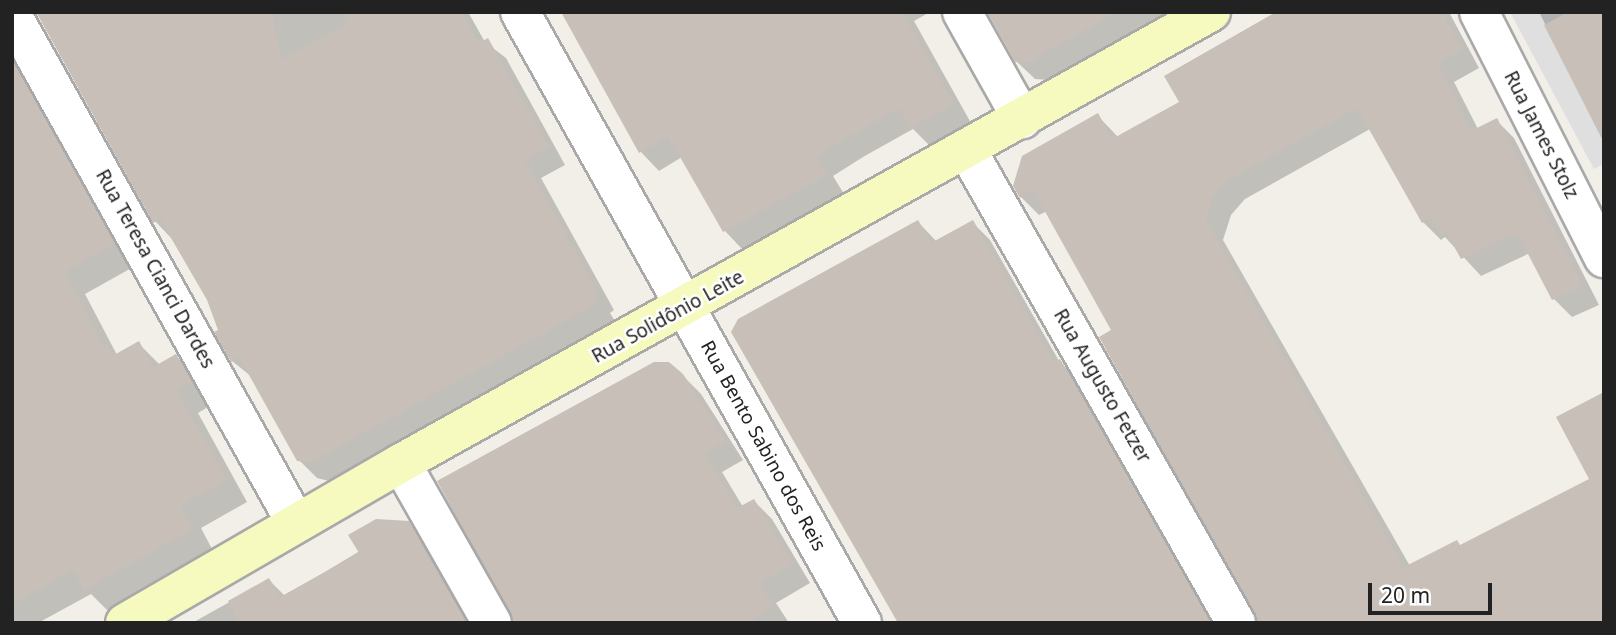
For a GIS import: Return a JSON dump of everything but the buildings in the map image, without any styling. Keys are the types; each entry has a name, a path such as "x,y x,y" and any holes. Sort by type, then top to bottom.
{"main road":[{"name":"Rua Solidônio Leite","path":"125,623 401,463 686,307 1211,12"}],"street":[{"name":"Rua Bento Sabino dos Reis","path":"520,12 862,623"},
{"path":"962,12 1022,119"},
{"name":"Rua James Stolz","path":"1479,12 1604,258"},
{"name":"Rua Teresa Cianci Dardes","path":"12,15 296,523"},
{"name":"Rua Augusto Fetzer","path":"967,150 1236,623"},
{"path":"401,463 492,623"}],"shaded area":[{"path":"1510,12 1604,12 1604,164 1594,169"}]}
